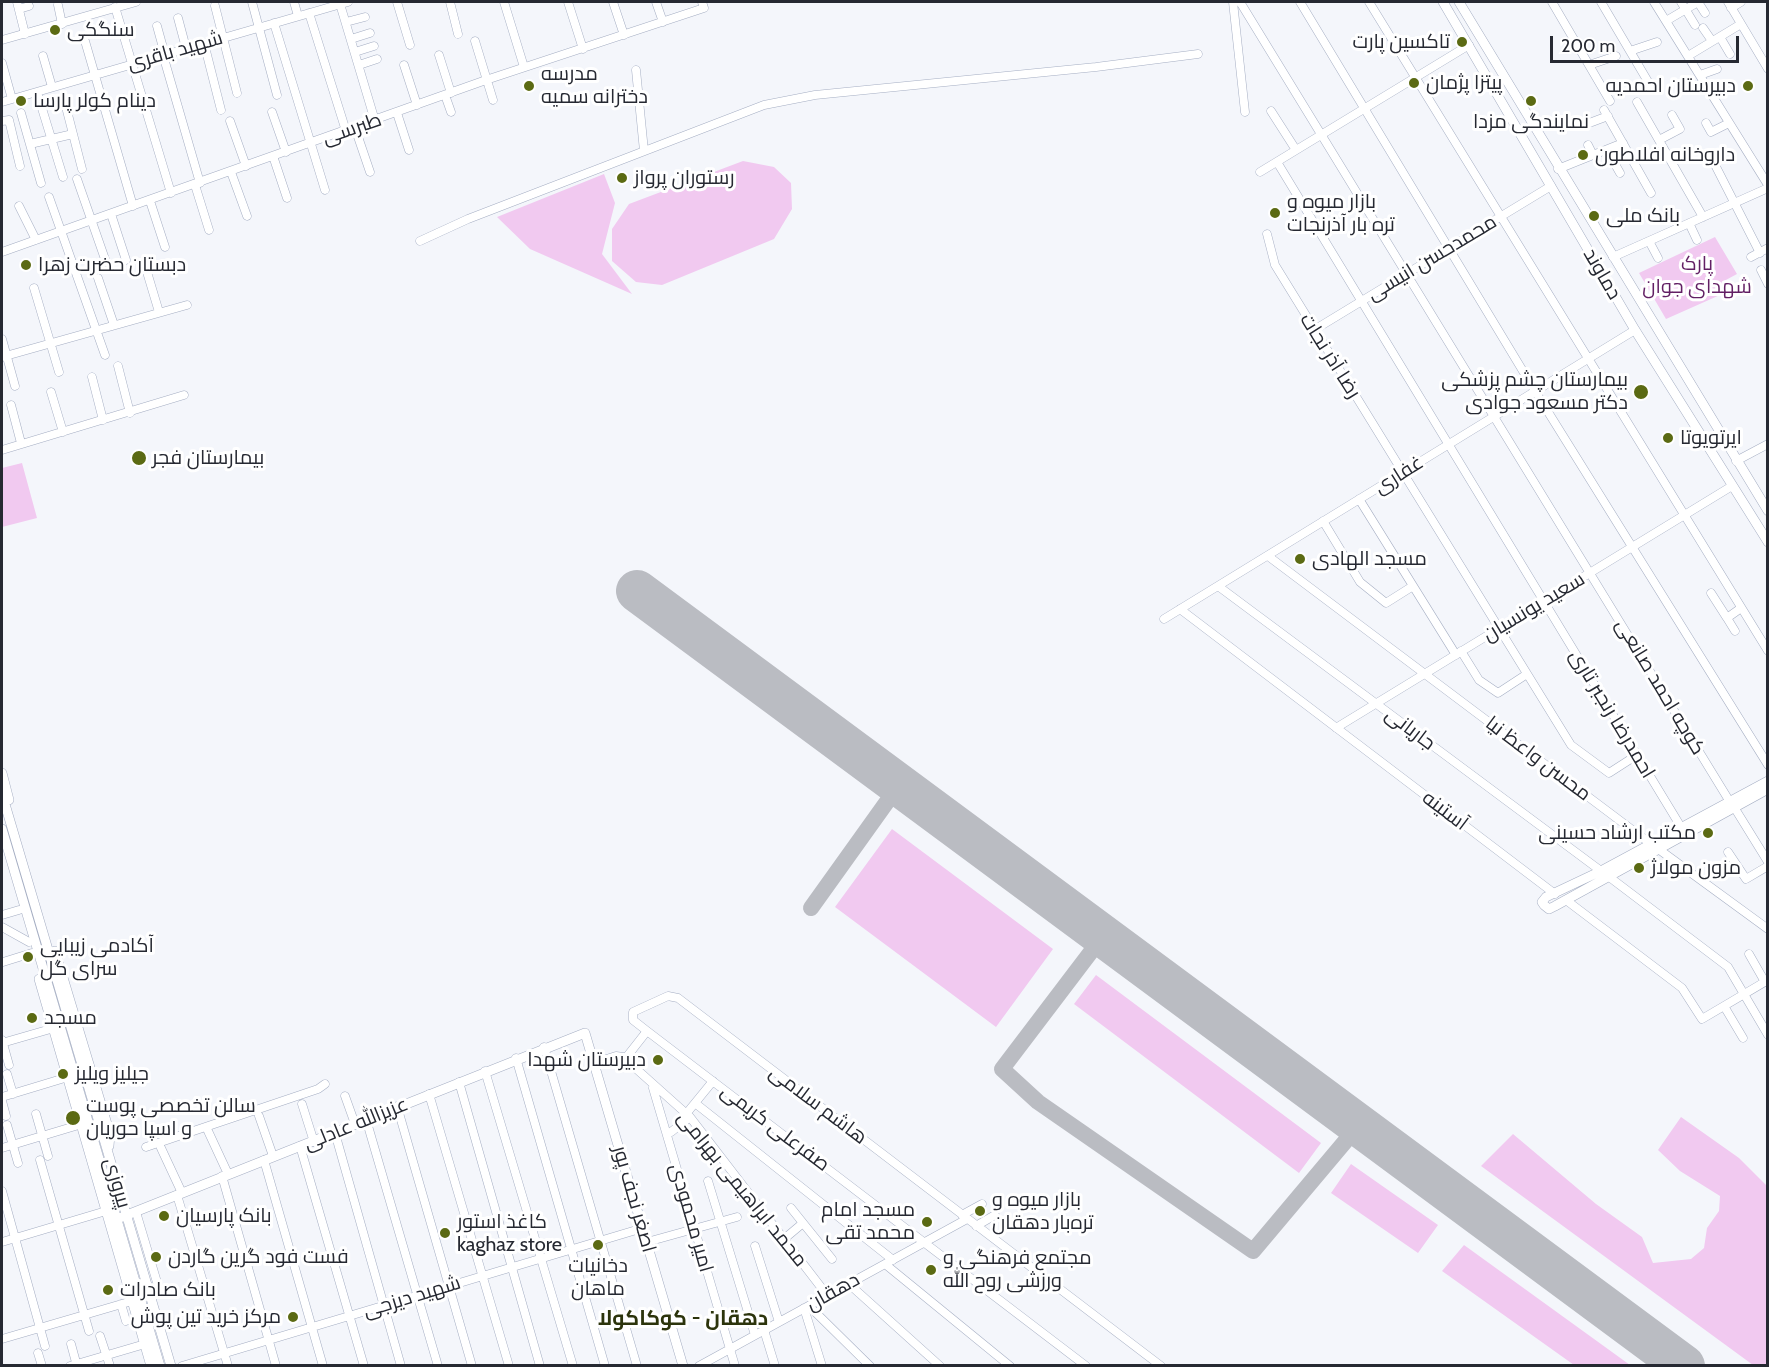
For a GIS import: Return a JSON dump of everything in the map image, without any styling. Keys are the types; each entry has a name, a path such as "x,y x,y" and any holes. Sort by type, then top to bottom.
{"main road":[{"name":"دماوند","path":"1443,2 1635,330 1767,542"},
{"name":"دماوند","path":"1459,2 1767,511"},
{"path":"2,773 110,1134 109,1154"},
{"path":"1605,873 1555,894 1542,902 1549,909 1566,900 1605,873 1732,804 1767,781"},
{"path":"1654,846 1681,827 1767,789"},
{"name":"پیروزی","path":"2,794 26,908 109,1154 171,1365"},
{"path":"6,808 16,824"},
{"name":"پیروزی","path":"2,829 160,1365"},
{"path":"2,850 26,908 32,953 152,1365"},
{"name":"عزیزالله عادلی","path":"117,1219 314,1142 516,1058 585,1033"},
{"name":"اصغر نجف پور","path":"585,1033 683,1365"},
{"path":"132,1270 142,1266"}],"street":[{"path":"2,40 136,2"},
{"path":"252,2 277,95"},
{"path":"294,2 298,16"},
{"path":"397,2 410,45"},
{"path":"450,2 458,34"},
{"path":"504,2 524,67"},
{"path":"568,2 584,50"},
{"path":"613,2 624,35"},
{"path":"656,2 663,22"},
{"path":"1233,2 1245,112"},
{"name":"کوچه احمد صانعی","path":"1240,2 1767,864"},
{"path":"1300,2 1535,391 1767,765"},
{"path":"1369,2 1767,651"},
{"path":"1552,2 1610,100"},
{"path":"1601,2 1650,85"},
{"path":"1612,257 1767,186 1654,2"},
{"path":"1666,21 1683,5 1698,2 1705,13"},
{"path":"1741,2 1729,5 1767,69"},
{"path":"344,3 346,22 375,121"},
{"name":"شهید باقری","path":"2,102 309,13 322,5 344,3"},
{"path":"58,4 62,24"},
{"path":"25,34 18,5 28,6"},
{"name":"طبرسی","path":"2,252 486,80 584,50 703,5"},
{"path":"1683,5 1712,41"},
{"path":"214,6 237,93"},
{"path":"115,7 171,193"},
{"path":"309,13 346,131"},
{"path":"346,22 365,16"},
{"path":"178,18 186,48"},
{"path":"274,23 325,190"},
{"path":"1688,56 1741,24"},
{"path":"157,26 209,230"},
{"path":"351,39 370,33"},
{"path":"1720,37 1730,54"},
{"path":"85,41 134,206"},
{"path":"475,41 493,100"},
{"path":"1630,51 1657,42"},
{"path":"204,43 221,110"},
{"path":"1260,172 1469,45"},
{"path":"355,52 374,46"},
{"path":"420,241 764,105 815,95 1096,67 1198,54"},
{"path":"439,55 451,112"},
{"path":"43,56 52,87"},
{"path":"1589,65 1616,56"},
{"path":"358,65 377,59"},
{"path":"2,63 12,99"},
{"path":"404,65 417,105"},
{"path":"1700,75 1717,69"},
{"path":"636,70 644,151"},
{"path":"37,92 63,177"},
{"path":"1637,102 1703,217"},
{"path":"66,103 82,169"},
{"path":"1271,111 1296,150"},
{"path":"272,112 286,152"},
{"path":"21,113 41,183"},
{"path":"398,113 409,150"},
{"path":"1592,122 1606,113 1651,193"},
{"path":"1659,140 1680,129 1672,115"},
{"path":"2,121 9,120 20,166"},
{"path":"230,121 246,166"},
{"path":"1706,123 1711,132 1729,123"},
{"path":"355,128 370,172"},
{"path":"30,144 73,134"},
{"path":"1558,169 1623,143"},
{"path":"1588,145 1593,155"},
{"path":"1607,150 1620,173"},
{"path":"1710,155 1734,203 1764,250 1751,257"},
{"path":"273,156 286,198"},
{"name":"احمدرضا رنجبر تاری","path":"1277,162 1681,827"},
{"path":"231,172 247,216"},
{"path":"77,179 106,262"},
{"name":"محمدحسن انیسی","path":"1314,330 1551,186"},
{"path":"49,197 105,355"},
{"path":"150,201 165,247"},
{"path":"19,206 36,240"},
{"path":"111,214 126,260"},
{"path":"1689,223 1697,240"},
{"name":"رضا آذر نجات","path":"1268,234 1275,265 1571,745 1609,773 1637,755"},
{"path":"1649,241 1658,258"},
{"path":"1761,270 1767,284"},
{"path":"147,272 159,312"},
{"path":"98,278 114,325"},
{"path":"34,288 59,372"},
{"path":"4,356 187,305"},
{"name":"غفاری","path":"1164,619 1635,330"},
{"path":"2,339 4,356 15,386"},
{"path":"117,366 130,412"},
{"path":"92,377 103,420"},
{"path":"51,392 63,432"},
{"path":"2,450 184,395"},
{"path":"11,405 21,443"},
{"path":"1736,461 1767,444"},
{"name":"سعید یونسیان","path":"1336,728 1732,486"},
{"path":"1758,496 1767,492"},
{"path":"1359,499 1413,586 1479,680 1498,693 1527,674"},
{"path":"1323,521 1360,582 1386,603 1413,586"},
{"name":"محسن واعظ نیا","path":"1268,556 1767,929"},
{"name":"جاریانی","path":"1218,586 1728,967 1767,1035"},
{"path":"1711,593 1735,631"},
{"path":"1727,618 1741,608"},
{"name":"آستینه","path":"1180,609 1555,894"},
{"path":"1728,852 1746,879 1767,864"},
{"path":"1566,900 1682,988 1702,1019 1766,981 1749,954"},
{"path":"2,915 26,908"},
{"path":"2,927 29,942"},
{"path":"3,962 32,953"},
{"name":"صفرعلی کریمی","path":"668,996 635,1010 632,1018 1086,1365"},
{"name":"هاشم سلامی","path":"668,996 678,998 1161,1365"},
{"path":"1724,1006 1743,1038"},
{"path":"9,1065 2,1042 54,1028"},
{"path":"594,1063 618,1056 626,1059 647,1031"},
{"path":"544,1047 637,1365"},
{"path":"516,1058 605,1365"},
{"name":"محمد ابراهیمی بهرامی","path":"626,1059 653,1086 688,1115 827,1296"},
{"path":"485,1071 573,1365"},
{"path":"7,1074 13,1094"},
{"path":"18,1163 2,1099 68,1077"},
{"path":"671,1132 688,1115 713,1081"},
{"path":"459,1082 540,1365"},
{"path":"146,1147 318,1089 325,1084"},
{"name":"امیر محمودی","path":"653,1086 735,1365"},
{"path":"429,1094 509,1365"},
{"path":"345,1096 355,1124"},
{"path":"695,1103 893,1260"},
{"path":"302,1104 314,1142"},
{"path":"397,1107 472,1365"},
{"path":"36,1114 48,1156"},
{"path":"259,1116 323,1365"},
{"path":"366,1119 438,1365"},
{"path":"2,1148 82,1124"},
{"path":"208,1131 225,1175 276,1365"},
{"path":"335,1133 401,1365"},
{"path":"300,1146 364,1365"},
{"path":"161,1148 180,1194 228,1365"},
{"path":"39,1160 89,1331"},
{"path":"708,1181 755,1335"},
{"path":"2,1191 45,1346"},
{"name":"دهقان","path":"699,1365 926,1242 982,1204"},
{"path":"791,1208 832,1259"},
{"path":"2,1242 106,1211"},
{"path":"136,1212 159,1289"},
{"path":"976,1226 995,1215"},
{"path":"647,1242 737,1217"},
{"path":"784,1239 803,1223"},
{"name":"شهید دیزجی","path":"182,1365 643,1228"},
{"path":"755,1246 779,1322"},
{"path":"885,1264 1010,1365"},
{"path":"849,1284 940,1365"},
{"path":"2,1340 132,1300"},
{"path":"121,1304 126,1321"},
{"path":"807,1307 822,1365"},
{"path":"807,1307 870,1365"},
{"path":"764,1330 775,1365"},
{"path":"100,1336 110,1365"},
{"path":"71,1344 74,1365 145,1344"},
{"path":"38,1353 42,1365"}],"green space":[{"path":"743,161 774,167 791,183 792,209 774,239 662,285 636,282 612,261 612,229 629,204"},
{"path":"604,174 615,203 602,254 632,294 530,249 497,217"},
{"name":"پارک شهدای جوان","path":"1715,237 1737,274 1724,281 1729,291 1666,319 1639,273"},
{"path":"22,463 37,518 2,527 2,468"},
{"path":"892,829 1053,949 996,1027 835,907"},
{"path":"1096,975 1321,1143 1299,1173 1074,1004"},
{"path":"1681,1117 1739,1158 1767,1186 1767,1365 1753,1365 1481,1166 1513,1134 1596,1204 1642,1237 1653,1263 1691,1259 1704,1248 1707,1228 1719,1211 1720,1196 1680,1171 1658,1150"},
{"path":"1351,1164 1438,1225 1418,1253 1331,1193"},
{"path":"1464,1245 1630,1365 1574,1365 1442,1271"}],"taxiway":[{"path":"811,908 899,785"},
{"path":"1103,936 1002,1069 1038,1102 1253,1251 1359,1125"}],"runway":[{"path":"637,591 1684,1366"}],"place":[{"name":"سنگکی","path":"55,30"},
{"name":"تاکسین پارت","path":"1462,42"},
{"name":"پیتزا پژمان","path":"1414,83"},
{"name":"مدرسه دخترانه سمیه","path":"529,86"},
{"name":"دبیرستان احمدیه","path":"1748,86"},
{"name":"دینام کولر پارسا","path":"21,101"},
{"name":"نمایندگی مزدا","path":"1531,101"},
{"name":"داروخانه افلاطون","path":"1583,155"},
{"name":"رستوران پرواز","path":"622,178"},
{"name":"بازار میوه و تره بار آذرنجات","path":"1275,213"},
{"name":"بانک ملی","path":"1594,216"},
{"name":"دبستان حضرت زهرا","path":"26,265"},
{"name":"بیمارستان چشم پزشکی دکتر مسعود جوادی","path":"1641,392"},
{"name":"ایرتویوتا","path":"1668,438"},
{"name":"بیمارستان فجر","path":"139,458"},
{"name":"مسجد الهادی","path":"1300,559"},
{"name":"مکتب ارشاد حسینی","path":"1708,833"},
{"name":"مزون مولاژ","path":"1639,868"},
{"name":"آکادمی زیبایی سرای گل","path":"28,957"},
{"name":"مسجد","path":"32,1018"},
{"name":"دبیرستان شهدا","path":"658,1060"},
{"name":"جیلیز ویلیز","path":"63,1074"},
{"name":"سالن تخصصی پوست و اسپا حوریان","path":"73,1118"},
{"name":"بازار میوه و تره‌بار دهقان","path":"980,1211"},
{"name":"بانک پارسیان","path":"164,1216"},
{"name":"مسجد امام محمد تقی","path":"927,1222"},
{"name":"کاغذ استور kaghaz store","path":"445,1233"},
{"name":"دخانیات ماهان","path":"598,1245"},
{"name":"فست فود گرين گاردن","path":"156,1257"},
{"name":"مجتمع فرهنگی و ورزشی روح الله","path":"931,1270"},
{"name":"بانک صادرات","path":"108,1290"},
{"name":"مرکز خرید تین پوش","path":"293,1317"}],"district":[{"name":"دهقان - کوکاکولا","path":"683,1319"}]}
